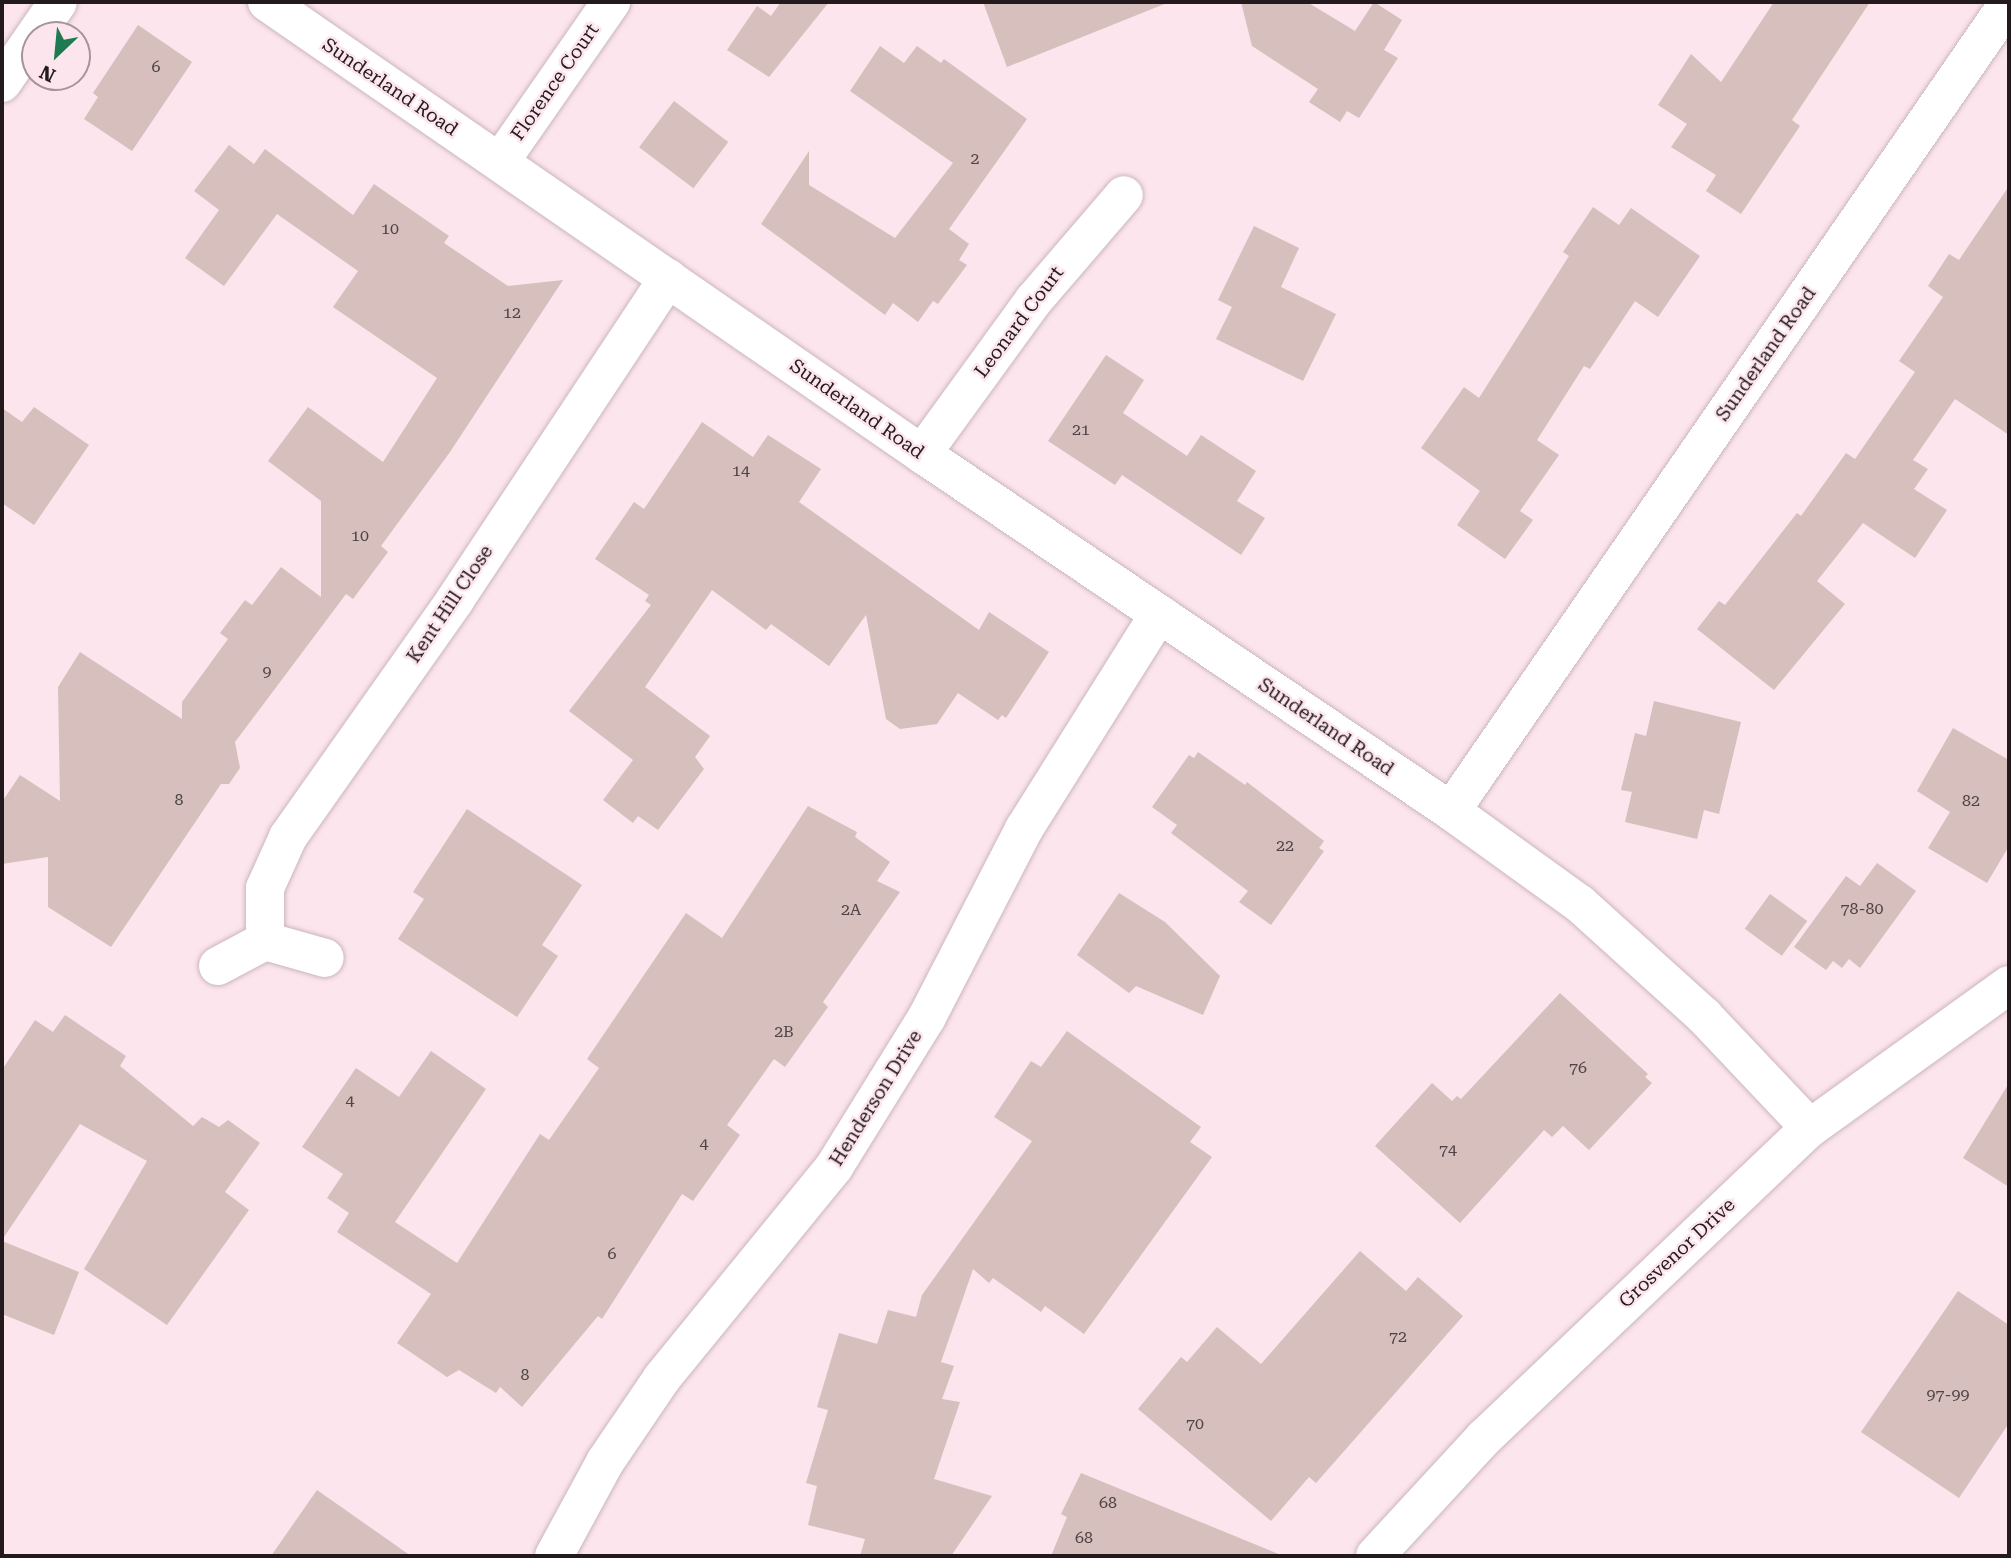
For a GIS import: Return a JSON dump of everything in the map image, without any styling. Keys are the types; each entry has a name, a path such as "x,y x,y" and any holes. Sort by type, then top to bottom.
{"street":[{"path":"2,83 58,2"},
{"name":"Sunderland Road","path":"267,2 922,454 1451,811 1580,904 1704,1016 1810,1128"},
{"name":"Florence Court","path":"500,162 611,2"},
{"name":"Sunderland Road","path":"1451,811 2009,2"},
{"name":"Leonard Court","path":"922,454 1034,300 1125,195"},
{"name":"Kent Hill Close","path":"264,940 265,888 288,837 454,600 668,278"},
{"name":"Henderson Drive","path":"554,1556 605,1462 662,1377 834,1167 927,1017 1024,829 1159,614"},
{"path":"218,966 264,940 325,958"},
{"name":"Grosvenor Drive","path":"1375,1556 1484,1438 1810,1128 2009,985"}],"building":[{"path":"781,2 829,2 769,77 727,50 757,6 771,16"},
{"path":"983,2 1166,2 1167,3 1007,67"},
{"path":"1241,2 1307,2 1355,31 1374,2 1402,20 1384,50 1398,58 1359,118 1347,111 1340,122 1309,102 1318,89 1252,46"},
{"path":"1774,2 1870,2 1792,120 1800,126 1741,214 1706,191 1716,175 1671,147 1687,124 1658,105 1691,54 1721,82"},
{"path":"138,25 192,62 132,151 84,119 98,97 93,93"},
{"path":"880,46 904,63 917,46 941,63 944,59 1027,119 949,229 969,244 959,260 967,265 938,304 933,301 918,322 893,303 885,315 761,224 809,151 809,185 895,238 953,163 850,91"},
{"path":"674,101 728,142 693,188 639,147"},
{"path":"229,145 254,164 265,149 353,215 374,184 449,236 444,243 508,286 563,280 450,452 381,546 388,552 353,599 346,594 235,742 240,768 229,784 221,784 111,947 48,907 48,857 2,864 2,802 20,775 60,801 58,687 80,652 182,719 182,702 228,639 220,633 245,600 252,605 281,567 321,597 321,501 268,461 308,407 383,462 437,378 333,307 358,271 277,214 224,286 185,258 219,210 194,191"},
{"path":"2009,186 2009,435 1955,399 1913,460 1928,469 1914,489 1947,510 1915,558 1863,523 1817,581 1845,604 1774,690 1697,629 1719,601 1725,605 1797,513 1801,516 1846,453 1855,459 1915,372 1899,361 1943,297 1928,286 1949,254 1959,260"},
{"path":"1593,207 1619,225 1631,208 1700,256 1658,317 1635,301 1590,369 1584,366 1537,440 1559,455 1520,511 1533,520 1505,559 1457,525 1480,491 1421,448 1464,387 1479,398 1569,256 1563,252"},
{"path":"1254,226 1299,248 1281,287 1336,314 1303,381 1216,339 1232,307 1218,300"},
{"path":"1106,355 1144,380 1123,413 1187,456 1201,435 1256,471 1237,501 1265,518 1241,555 1122,475 1115,485 1048,441"},
{"path":"34,407 89,445 34,525 2,503 2,408 22,422"},
{"path":"702,422 753,457 768,435 821,469 799,502 979,630 989,612 1049,652 1006,718 1002,715 998,720 958,693 937,724 900,729 886,719 866,615 829,666 771,624 766,630 712,590 645,687 710,736 695,757 704,769 658,830 638,816 633,823 603,800 633,760 569,711 651,605 645,601 649,595 595,559 634,502 644,509"},
{"path":"1654,701 1741,722 1719,814 1704,810 1697,839 1625,822 1632,792 1621,790 1635,733 1646,736"},
{"path":"1953,728 2009,760 2009,846 1987,883 1928,848 1950,812 1917,791"},
{"path":"1198,752 1245,785 1247,782 1324,841 1319,848 1324,851 1271,925 1239,902 1248,891 1171,833 1177,825 1152,807 1189,755 1194,758"},
{"path":"808,806 857,832 855,837 890,862 877,881 900,892 823,1002 828,1007 785,1067 774,1059 727,1125 740,1135 693,1201 682,1194 602,1319 598,1316 522,1407 500,1387 496,1393 459,1370 447,1377 397,1343 431,1294 337,1232 349,1213 327,1198 343,1174 302,1147 356,1068 399,1097 431,1051 486,1089 395,1222 457,1263 540,1134 549,1140 599,1068 587,1059 686,913 722,938"},
{"path":"467,809 582,885 542,945 558,956 517,1017 398,939 424,899 413,892"},
{"path":"1877,863 1916,891 1860,968 1849,959 1842,968 1833,961 1826,970 1794,947 1846,876 1860,886"},
{"path":"1119,893 1165,922 1220,976 1203,1015 1136,986 1129,993 1077,955"},
{"path":"1770,894 1807,921 1782,956 1745,929"},
{"path":"1560,993 1648,1074 1645,1077 1652,1083 1589,1150 1563,1126 1552,1137 1544,1130 1460,1223 1375,1146 1432,1083 1452,1101 1457,1096 1461,1099"},
{"path":"65,1015 126,1056 120,1066 193,1126 202,1117 219,1127 228,1120 260,1143 225,1192 249,1210 167,1325 84,1269 147,1161 80,1124 2,1240 2,1070 35,1020 53,1032"},
{"path":"1067,1031 1201,1127 1190,1142 1212,1157 1084,1334 1045,1306 1041,1312 993,1278 989,1283 973,1269 941,1362 954,1366 942,1399 960,1402 934,1479 992,1496 951,1556 860,1556 865,1539 808,1525 817,1486 806,1483 828,1410 817,1407 839,1333 877,1344 888,1310 916,1317 922,1295 1032,1141 994,1117 1031,1061 1041,1067"},
{"path":"2009,1083 2009,1187 1963,1158"},
{"path":"2,1241 79,1272 54,1335 2,1314"},
{"path":"1360,1251 1406,1291 1418,1277 1463,1316 1316,1483 1309,1477 1271,1521 1138,1409 1181,1357 1187,1362 1217,1327 1261,1364"},
{"path":"1958,1291 2009,1325 2009,1423 1959,1498 1861,1432"},
{"path":"1081,1473 1281,1556 1051,1556 1067,1517 1061,1514"},
{"path":"317,1490 411,1556 271,1556"}]}
